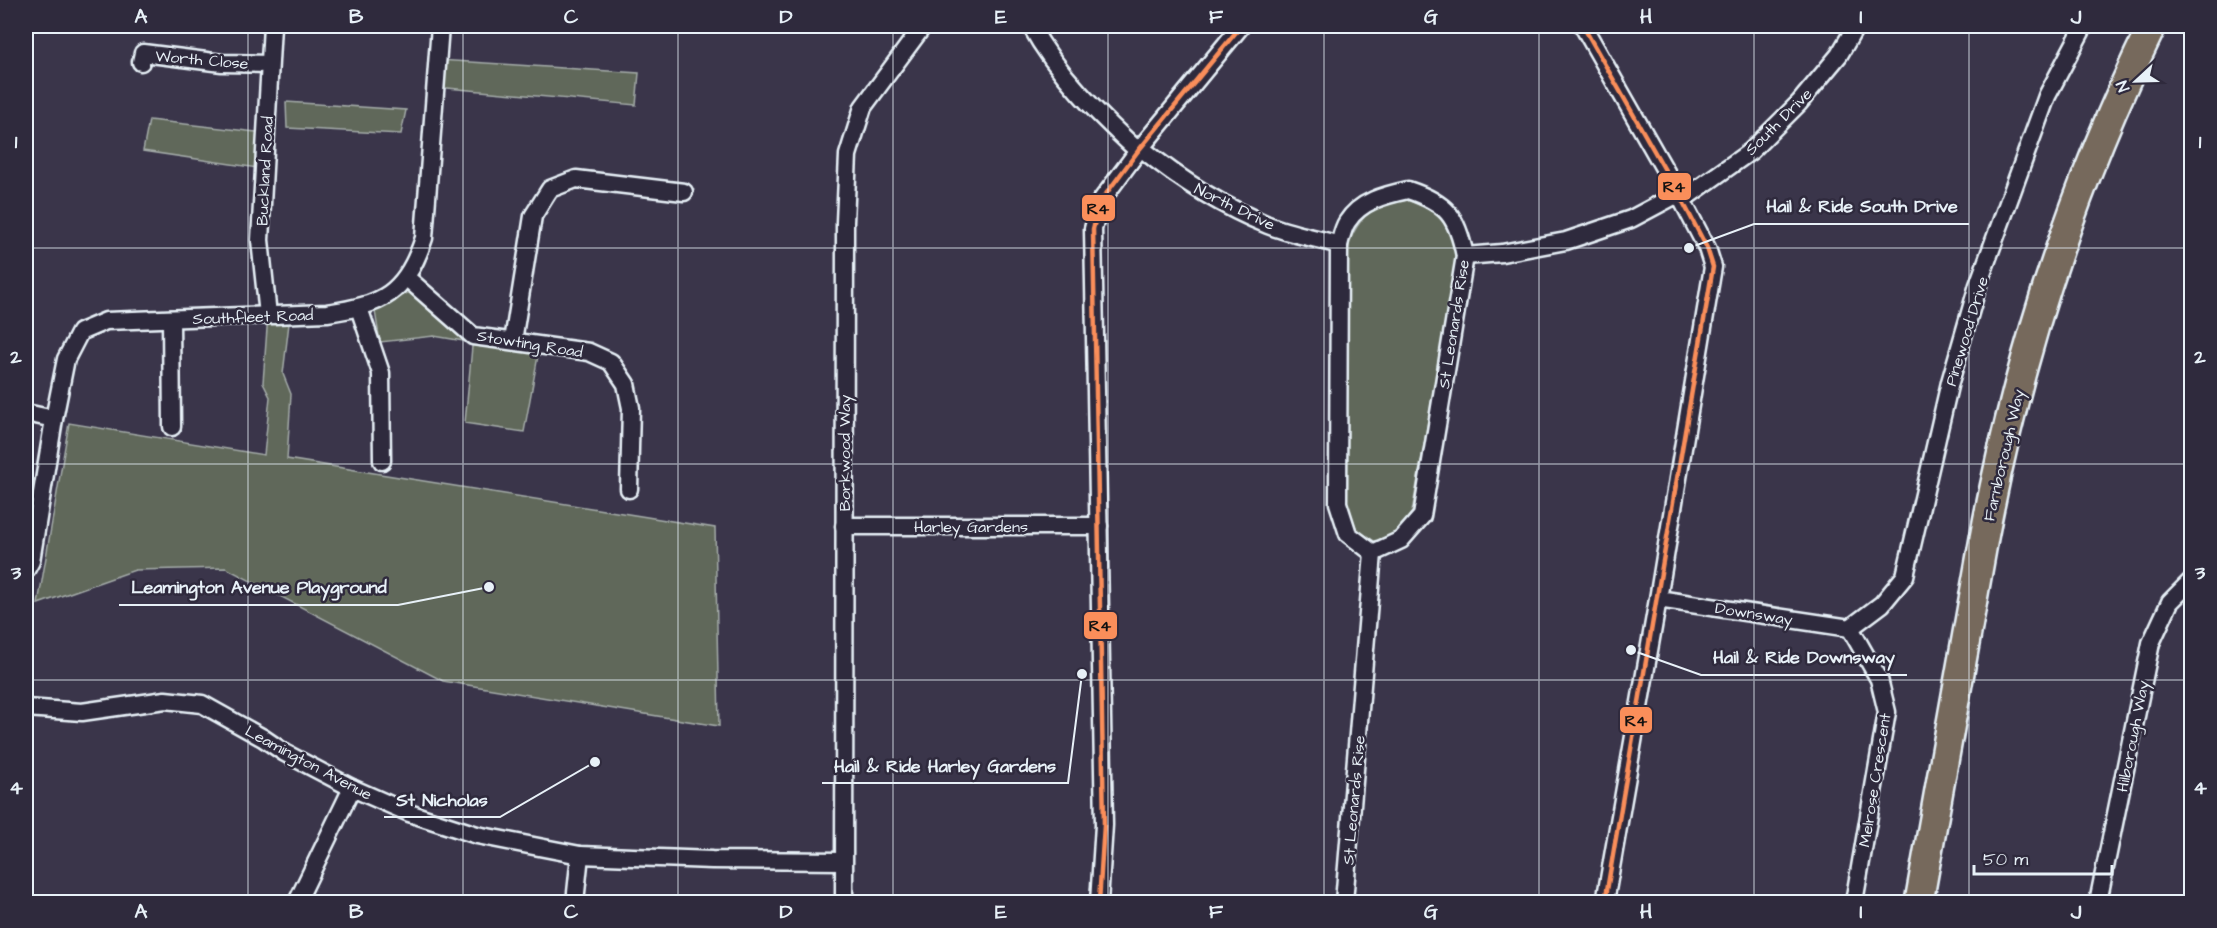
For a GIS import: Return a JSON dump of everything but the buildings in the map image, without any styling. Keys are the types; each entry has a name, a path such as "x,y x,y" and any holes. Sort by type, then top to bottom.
{"highway":[{"name":"Farnborough Way","path":"1919,903 1984,538 2013,408 2042,306 2072,216 2107,126 2152,26"}],"street":[{"name":"Buckland Road","path":"268,315 260,240 272,26"},
{"name":"Southfleet Road","path":"26,570 31,561 66,360 80,332 106,321 327,314 359,308 385,298 406,278 417,260 424,238 440,26"},
{"name":"Borkwood Way","path":"844,903 845,222 848,155 863,107 924,26"},
{"name":"North Drive","path":"1031,26 1039,40 1093,109 1172,173 1206,195 1269,225 1339,245"},
{"path":"1099,903 1104,825 1093,228 1100,202 1140,149 1241,26"},
{"path":"1583,26 1680,197 1707,248 1713,267 1605,903"},
{"name":"South Drive","path":"1465,256 1502,253 1566,241 1631,219 1680,197 1751,151 1799,103 1839,55 1856,26"},
{"name":"Pinewood Drive","path":"1850,628 1882,604 1905,576 1950,382 1978,285 2047,96 2084,26"},
{"name":"Worth Close","path":"141,62 143,53 222,63 270,64"},
{"path":"513,341 533,216 550,189 576,179 684,192"},
{"name":"St Leonards Rise","path":"1408,190 1429,197 1448,211 1460,232 1465,256 1422,516 1401,540 1373,553 1348,534 1338,503 1339,245 1346,222 1362,206 1383,195 1408,190"},
{"name":"Stowting Road","path":"406,278 473,336 588,352 611,362 626,384 631,408 629,489"},
{"path":"359,308 381,373 382,461"},
{"path":"171,319 172,427"},
{"path":"26,413 54,419"},
{"name":"Harley Gardens","path":"844,526 1099,526"},
{"name":"St Leonards Rise","path":"1344,903 1373,553"},
{"name":"Hilborough Way","path":"2098,903 2151,643 2170,602 2192,580"},
{"name":"Downsway","path":"1658,599 1850,628"},
{"name":"Melrose Crescent","path":"1850,628 1879,680 1887,712 1854,903"},
{"name":"Leamington Avenue","path":"26,708 82,712 165,700 202,704 285,753 352,788 409,813 477,835 580,855 712,861 843,861"},
{"path":"297,903 352,788"},
{"path":"575,903 580,855"}],"green space":[{"path":"438,60 639,73 636,105 436,87"},
{"path":"286,102 406,110 401,134 287,128"},
{"path":"149,120 266,133 264,169 143,151"},
{"path":"1407,200 1428,209 1442,220 1451,236 1457,258 1412,512 1396,534 1374,541 1357,530 1346,502 1347,248 1362,219 1385,205"},
{"path":"409,292 464,341 434,336 380,342 375,311"},
{"path":"268,315 290,315 283,374 291,394 287,459 715,528 719,726 443,681 226,568 135,570 38,604 69,423 264,455 270,397 263,383"},
{"path":"473,336 540,345 524,432 465,423"}],"transit line":[{"name":"R4","path":"1099,902 1104,825 1093,229 1100,202 1138,151 1241,26"},
{"name":"R4","path":"1583,26 1682,200 1707,248 1713,267 1605,902"}],"place":[{"name":"Hail & Ride South Drive","path":"1689,248"},
{"name":"Leamington Avenue Playground","path":"489,587"},
{"name":"Hail & Ride Downsway","path":"1631,650"},
{"name":"Hail & Ride Harley Gardens","path":"1082,674"},
{"name":"St Nicholas","path":"595,762"}]}
